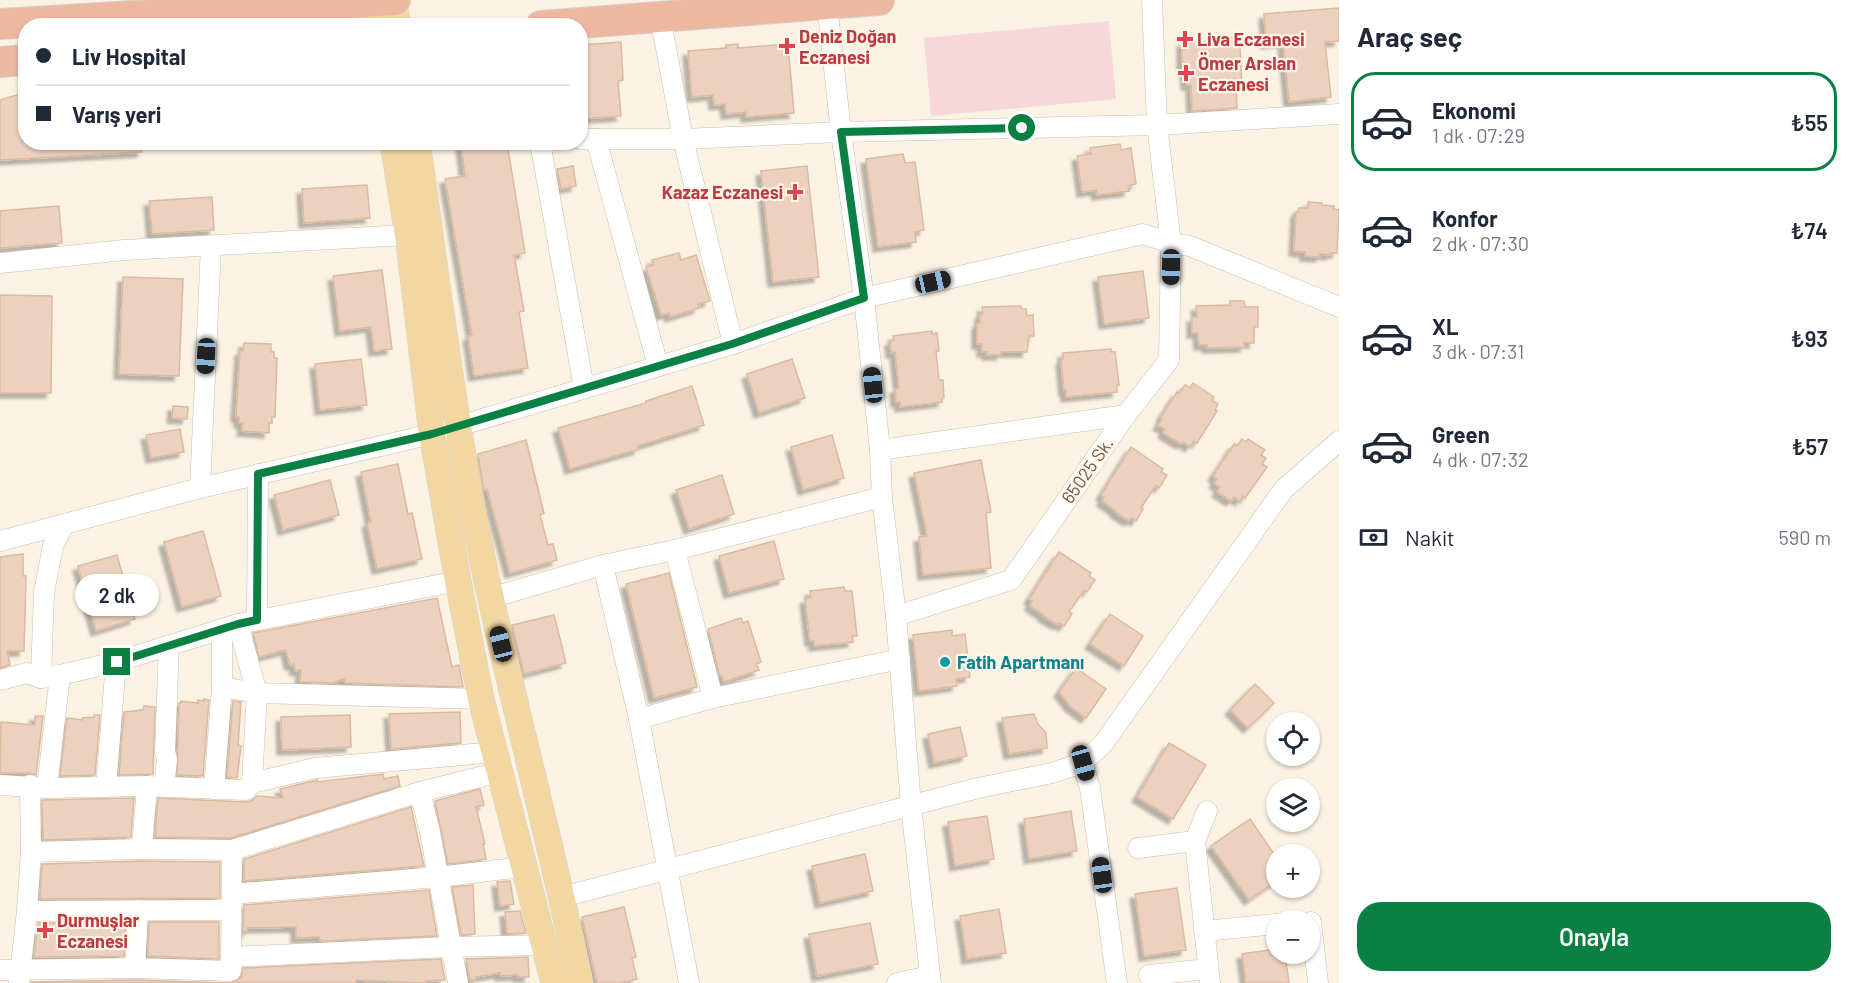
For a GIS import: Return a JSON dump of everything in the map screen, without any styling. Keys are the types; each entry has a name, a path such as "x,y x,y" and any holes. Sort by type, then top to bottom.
{"highway":[{"path":"588,22 879,0"},
{"path":"85,18 299,3 382,4"},
{"path":"0,24 18,23"},
{"path":"0,62 18,61"}],"main road":[{"path":"382,4 392,18"},
{"path":"394,150 408,235 432,434 458,580 482,699 554,983"},
{"path":"418,150 457,426 490,598 562,897 580,983"}],"street":[{"name":"65025 Sk.","path":"896,616 1011,580 1126,415 1169,360 1171,243 1157,125 1152,0"},
{"path":"827,4 841,132 864,298 880,450 882,497 900,659 911,806 931,979 897,983"},
{"path":"660,16 683,139 732,344"},
{"path":"658,366 588,139 683,139 841,132 1157,125 1339,114"},
{"path":"541,150 584,388"},
{"path":"0,541 200,488 432,434 732,344 864,298 1143,234 1190,246 1339,307"},
{"path":"0,263 124,250 408,235"},
{"path":"200,488 211,246"},
{"path":"880,450 1126,415"},
{"path":"562,897 978,788 1052,773 1083,763 1102,744 1284,489 1339,441"},
{"path":"214,789 222,687 239,624 258,474"},
{"path":"490,598 603,565 675,550 882,497"},
{"path":"64,524 53,546 44,592 51,676 31,852 27,911 13,974 135,968 232,970 450,947 545,945"},
{"path":"675,550 713,698"},
{"path":"603,565 639,719 689,983"},
{"path":"0,680 27,673 51,676 117,662 239,624 458,580"},
{"path":"239,624 257,693 252,783"},
{"path":"142,849 155,787 167,760 165,751 169,645"},
{"path":"639,719 713,698 900,659"},
{"path":"106,788 117,662"},
{"path":"222,687 257,693 482,699"},
{"path":"0,785 246,790 252,783 315,768 498,762"},
{"path":"31,852 142,849 232,850 420,792 498,762"},
{"path":"1083,763 1090,788 1117,983"},
{"path":"420,792 458,983"},
{"path":"1149,975 1209,976 1195,841 1207,811"},
{"path":"1138,848 1195,841"},
{"path":"232,850 232,970"},
{"path":"27,911 138,910 231,902 523,867"},
{"path":"135,968 138,910"},
{"path":"1204,931 1266,925"},
{"path":"1316,964 1318,983"}],"shaded area":[{"path":"1109,21 1116,99 931,116 924,38"}],"building":[{"path":"1339,8 1339,41 1325,42 1331,97 1289,102 1283,42 1266,44 1264,14"},
{"path":"1235,37 1235,47 1240,47 1242,85 1236,85 1237,108 1192,111 1191,85 1186,85 1185,65 1182,65 1182,42 1222,41 1222,38"},
{"path":"621,42 623,80 618,81 621,116 588,118 588,44"},
{"path":"738,44 738,48 788,44 794,113 746,117 746,112 726,114 725,104 714,105 713,95 692,97 688,51 726,48 726,45"},
{"path":"18,94 18,150 142,150 142,152 0,160 0,100"},
{"path":"1120,144 1121,150 1131,148 1136,184 1128,186 1129,191 1097,195 1096,190 1082,192 1077,156 1091,154 1090,148"},
{"path":"462,150 508,150 525,253 514,255 524,311 519,312 528,368 474,376 468,336 472,336 445,179 465,176"},
{"path":"903,154 905,163 915,162 924,230 915,232 916,242 878,247 866,159"},
{"path":"573,166 576,186 561,189 557,169"},
{"path":"807,166 819,277 773,282 761,171"},
{"path":"367,185 370,218 304,223 302,189"},
{"path":"212,197 214,230 152,234 149,201"},
{"path":"1308,202 1334,206 1333,209 1339,210 1337,253 1320,254 1320,257 1305,256 1305,252 1294,251 1296,212 1299,208 1308,208"},
{"path":"59,206 62,243 0,248 0,211"},
{"path":"679,253 681,260 696,255 710,301 698,304 699,308 670,317 669,313 661,315 646,267 654,265 652,260"},
{"path":"382,270 392,349 374,351 371,327 340,331 333,276"},
{"path":"1143,271 1149,318 1104,324 1098,277"},
{"path":"123,277 183,279 179,376 119,374"},
{"path":"0,295 52,296 51,393 0,393"},
{"path":"1230,301 1244,301 1245,307 1258,307 1258,327 1254,327 1254,343 1244,343 1245,347 1207,348 1207,345 1199,345 1198,333 1192,333 1192,317 1197,317 1196,306 1230,305"},
{"path":"1021,306 1021,309 1026,309 1027,316 1033,315 1034,336 1029,336 1027,352 1001,352 1001,355 987,355 987,352 982,352 982,344 977,344 977,324 980,323 980,314 983,314 982,307"},
{"path":"932,331 932,334 937,333 939,380 943,380 944,398 942,402 900,407 900,402 896,402 895,389 899,388 895,352 891,353 890,341 894,340 893,336"},
{"path":"244,343 271,344 271,352 274,352 274,358 277,358 275,417 272,417 272,423 269,423 269,433 242,431 243,423 239,423 239,417 236,417 240,351 243,351"},
{"path":"1111,349 1111,352 1115,352 1119,385 1117,385 1117,392 1066,397 1061,360 1063,353"},
{"path":"361,359 367,405 320,410 315,364"},
{"path":"792,359 805,398 759,413 747,374"},
{"path":"1193,383 1214,397 1212,400 1218,404 1215,410 1217,411 1197,443 1194,441 1190,447 1163,433 1165,429 1158,425 1177,392 1179,393 1185,385 1190,388"},
{"path":"692,386 704,425 638,446 639,449 570,469 558,428 646,403 646,401"},
{"path":"173,406 188,407 187,419 172,418"},
{"path":"180,429 184,452 151,458 146,435"},
{"path":"832,435 844,478 803,490 791,447"},
{"path":"1242,439 1246,442 1248,439 1265,450 1261,455 1266,458 1262,464 1267,467 1245,498 1243,496 1240,501 1234,497 1231,501 1217,492 1220,487 1214,483 1217,479 1213,476 1234,444 1237,446"},
{"path":"526,440 544,513 540,515 548,545 553,544 557,560 510,573 487,489 484,490 478,454"},
{"path":"1131,447 1163,469 1161,472 1167,475 1159,488 1156,485 1141,508 1143,509 1136,521 1131,518 1129,521 1115,512 1102,501 1104,497 1101,495"},
{"path":"981,460 991,512 986,513 991,568 923,575 919,537 927,536 914,473"},
{"path":"398,464 408,514 412,513 422,559 377,569 367,523 371,522 361,472"},
{"path":"722,475 734,514 689,529 676,490"},
{"path":"330,480 339,515 283,530 274,495"},
{"path":"203,531 221,596 182,607 164,542"},
{"path":"774,541 784,579 729,593 719,556"},
{"path":"1059,552 1091,573 1089,576 1095,580 1087,592 1084,590 1069,612 1072,614 1064,626 1059,623 1058,625 1030,606 1032,601 1029,599"},
{"path":"23,554 23,576 26,576 24,651 7,651 10,665 0,668 0,557"},
{"path":"117,555 135,619 96,631 78,566"},
{"path":"669,573 697,687 654,698 626,584"},
{"path":"844,587 845,591 852,591 857,636 852,636 853,642 814,646 814,641 810,641 805,599 811,598 810,591"},
{"path":"437,598 452,667 459,665 463,687 345,683 344,679 332,683 300,682 301,670 295,671 294,664 290,665 286,650 259,657 253,633"},
{"path":"1110,614 1143,636 1124,666 1090,644"},
{"path":"554,615 566,663 524,674 512,625"},
{"path":"741,618 743,623 748,621 761,662 756,664 759,670 724,682 722,676 720,677 708,629"},
{"name":"Fatih Apartmanı","path":"952,630 952,636 965,634 970,677 956,679 957,686 919,691 913,635"},
{"path":"1076,668 1106,689 1086,718 1071,707 1059,692"},
{"path":"1255,684 1274,703 1248,728 1230,710"},
{"path":"204,699 209,700 203,776 177,775 179,703 181,701 198,703 198,700 204,701"},
{"path":"233,701 241,702 238,745 241,746 237,778 227,777"},
{"path":"144,706 155,707 153,774 119,775 124,712 143,710"},
{"path":"460,712 461,743 391,749 389,714"},
{"path":"1034,714 1038,724 1046,733 1047,748 1009,754 1002,718"},
{"path":"94,715 100,715 95,775 60,776 67,718 83,720 83,718 94,717"},
{"path":"350,715 351,747 282,750 281,717"},
{"path":"35,716 43,716 36,775 0,773 1,722 35,725"},
{"path":"960,727 967,756 934,763 928,734"},
{"path":"1169,743 1206,765 1173,819 1137,797"},
{"path":"383,774 384,779 398,776 400,786 230,838 155,837 158,798 246,802 257,796 283,798 280,789 317,780 317,782"},
{"path":"480,789 484,805 476,807 485,844 483,844 486,859 448,864 435,801"},
{"path":"134,798 131,837 43,840 42,800"},
{"path":"411,807 424,866 244,881 244,859"},
{"path":"1071,811 1077,851 1029,859 1024,819"},
{"path":"987,816 994,859 955,866 948,822"},
{"path":"1250,819 1267,844 1266,888 1249,900 1211,846"},
{"path":"865,854 873,891 820,903 812,866"},
{"path":"142,861 220,862 220,898 40,899 42,864"},
{"path":"510,881 514,904 500,906 497,882"},
{"path":"473,885 475,934 461,935 452,887"},
{"path":"1177,888 1186,950 1144,956 1135,894"},
{"path":"429,890 437,936 321,941 319,937 296,938 296,927 247,928 247,932 243,932 244,905"},
{"path":"624,907 636,957 632,958 637,979 620,983 597,983 582,917"},
{"path":"999,909 1006,953 967,959 960,916"},
{"path":"520,911 526,933 507,934 505,912"},
{"path":"149,922 219,922 219,959 148,956"},
{"path":"38,923 125,923 124,956 34,957"},
{"path":"870,923 878,964 817,976 809,934"},
{"path":"1266,950 1266,964 1286,964 1289,983 1246,983 1242,954"},
{"path":"528,957 529,977 500,976 500,973 470,980 466,959"},
{"path":"441,959 445,980 426,981 426,983 356,980 356,983 231,983 241,978 243,968"},
{"path":"135,980 231,983 31,983 31,982"}],"place":[{"name":"Liva Eczanesi","path":"1185,39"},
{"name":"Deniz Doğan Eczanesi","path":"787,46"},
{"name":"Ömer Arslan Eczanesi","path":"1186,73"},
{"name":"Kazaz Eczanesi","path":"795,192"},
{"name":"Fatih Apartmanı","path":"945,662"},
{"name":"Durmuşlar Eczanesi","path":"45,930"}],"route":[{"path":"117,662 257,620 258,474 432,434 732,344 864,298 841,132 1022,128"}]}
